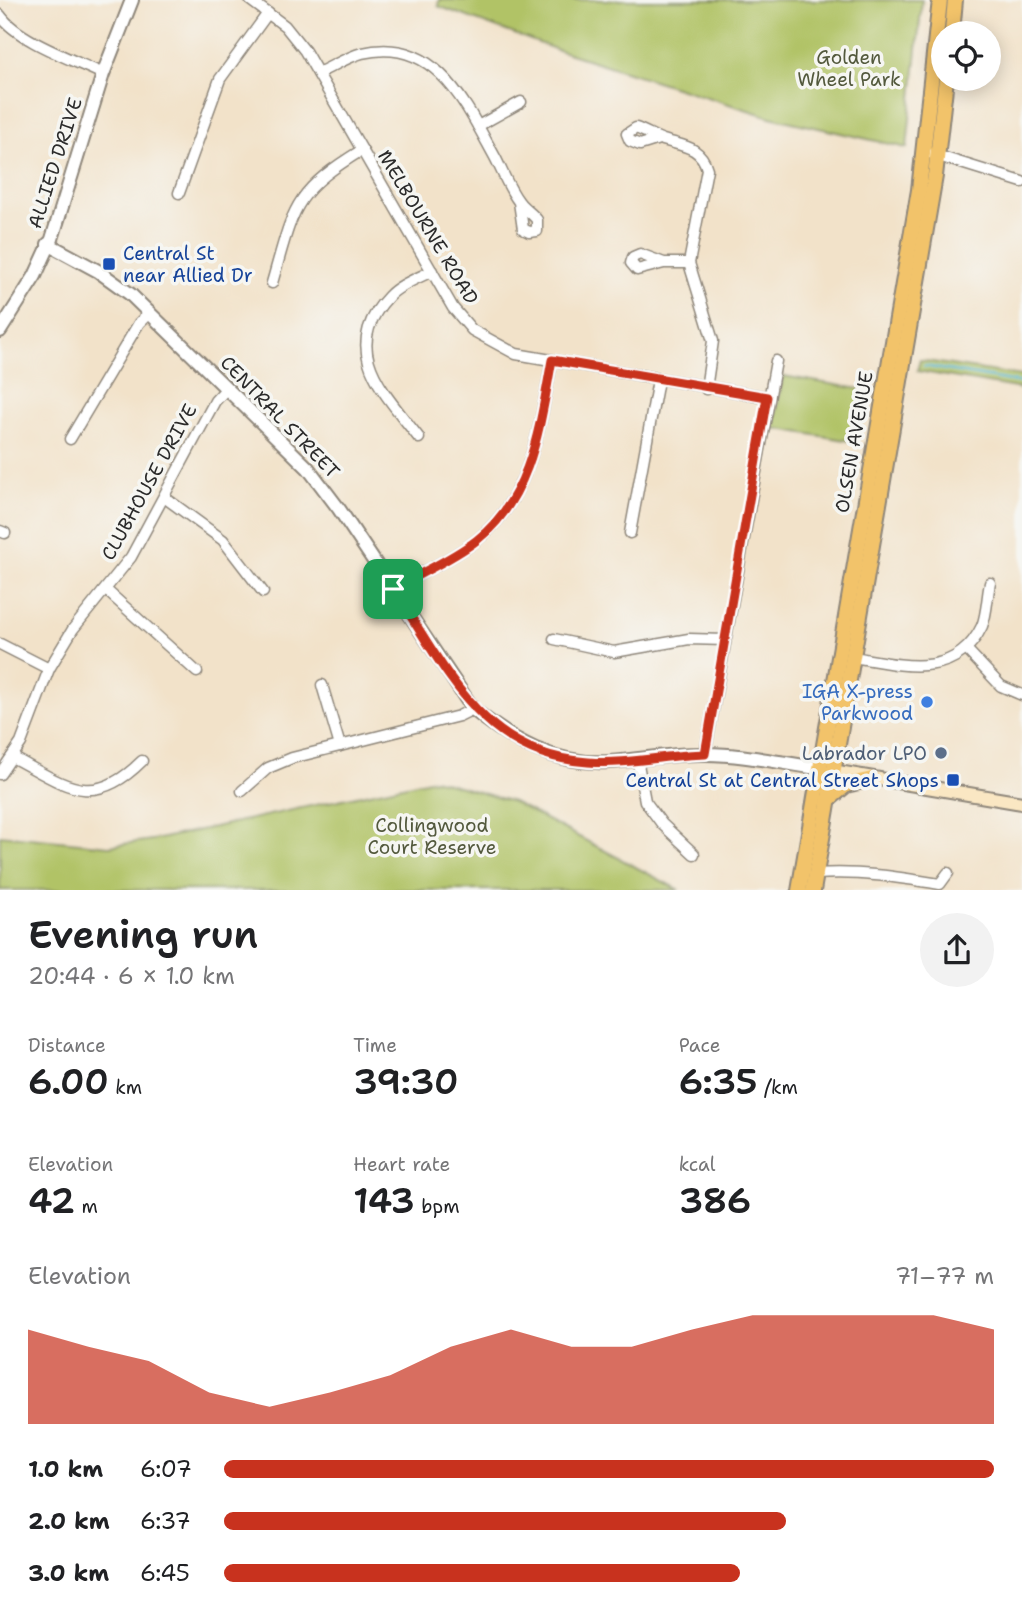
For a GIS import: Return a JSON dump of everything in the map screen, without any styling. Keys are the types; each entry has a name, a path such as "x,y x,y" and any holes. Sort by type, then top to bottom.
{"main road":[{"name":"OLSEN AVENUE","path":"799,890 853,657 931,154 940,0"},
{"path":"953,21 956,0"},
{"name":"OLSEN AVENUE","path":"813,890 828,801 825,770 944,91"},
{"name":"CENTRAL STREET","path":"825,770 1022,803"},
{"path":"828,801 846,785 872,779"}],"street":[{"name":"ALLIED DRIVE","path":"0,331 35,276 48,244 67,194 103,75 132,0"},
{"name":"MELBOURNE ROAD","path":"250,0 268,13 305,51 453,308 472,330 516,354 706,389 767,397"},
{"path":"179,193 220,79 268,13"},
{"path":"2,24 103,75"},
{"path":"318,73 360,53 384,50 412,53 433,65 452,85 478,126 519,202"},
{"path":"478,126 521,102"},
{"path":"659,139 689,146 701,155 707,169 689,263 713,341 706,389"},
{"path":"272,283 290,219 301,197 322,174 362,149"},
{"path":"931,154 1022,183"},
{"name":"CENTRAL STREET","path":"48,244 116,283 150,312 308,468 473,709 513,740 551,756 588,762 705,754 825,770"},
{"path":"664,263 689,263"},
{"path":"419,438 371,374 366,353 375,314 390,294 432,271"},
{"path":"70,439 139,323 150,312"},
{"path":"393,589 476,541 513,500 537,440 552,360"},
{"path":"705,754 767,397 776,361"},
{"path":"630,533 658,380"},
{"name":"CLUBHOUSE DRIVE","path":"0,774 21,743 49,669 73,629 131,557 215,401 227,387"},
{"path":"164,497 223,540 263,592"},
{"path":"853,657 912,666 940,664 967,650 983,624 990,583"},
{"path":"106,590 197,671"},
{"path":"554,639 614,652 689,639 724,640"},
{"path":"0,644 49,669"},
{"path":"967,650 1001,686 1022,695"},
{"path":"322,685 340,746"},
{"path":"242,791 268,768 340,746 458,716 473,709"},
{"path":"12,757 85,791 110,787 142,761"},
{"path":"637,760 645,801 662,824 695,854"},
{"path":"816,874 846,871 887,874 940,884 948,873"}],"green space":[{"name":"Golden Wheel Park","path":"439,0 922,0 907,148 770,117 555,49 438,6"},
{"path":"920,360 1022,376 1022,389 917,371"},
{"path":"783,376 866,390 857,442 773,428"},
{"name":"Collingwood Court Reserve","path":"434,779 513,802 679,890 0,890 0,835 109,846 159,839"}],"waterway":[{"path":"924,366 1022,383"}],"place":[{"name":"Central St near Allied Dr","path":"109,264"},
{"name":"IGA X-press Parkwood","path":"927,702"},
{"name":"Labrador LPO","path":"941,753"},
{"name":"Central St at Central Street Shops","path":"953,780"}],"route":[{"path":"552,360 706,389 767,397 705,754 588,762 551,756 513,740 473,709 393,589 476,541 496,523 513,500 537,440 552,360"}]}
